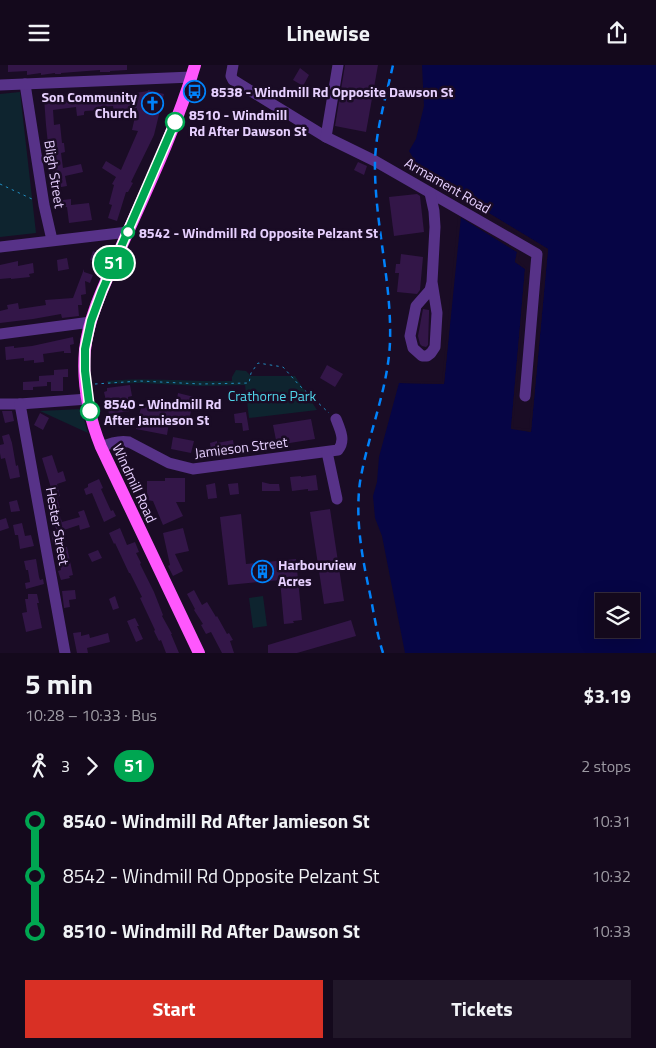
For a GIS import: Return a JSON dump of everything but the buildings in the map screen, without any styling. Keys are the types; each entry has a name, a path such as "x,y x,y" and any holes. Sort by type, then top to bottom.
{"main road":[{"name":"Windmill Road","path":"193,71 174,125 102,291 91,321 85,349 88,399 101,447 199,653"}],"street":[{"name":"Armament Road","path":"233,65 231,76 233,80 326,137 375,161 537,254 525,396"},
{"path":"326,137 338,65"},
{"path":"0,85 193,71"},
{"name":"Bligh Street","path":"25,84 44,205 52,240"},
{"path":"430,193 434,211 432,282 437,313 435,347 427,356 422,356 413,349 410,336 416,306 430,290 432,282"},
{"path":"0,247 128,232"},
{"path":"0,334 91,321"},
{"path":"0,404 88,399"},
{"name":"Hester Street","path":"20,404 65,653"},
{"path":"336,419 342,437 342,446 338,450 328,452 337,499"},
{"name":"Jamieson Street","path":"101,447 124,441 169,463 193,469 328,452"}],"path":[{"path":"0,183 44,205"},
{"path":"86,385 140,381 201,384 249,383 251,373 258,363 283,367 299,385 336,419"}],"green space":[{"path":"20,92 36,233 0,237 0,94"},
{"name":"Crathorne Park","path":"236,370 246,371 251,376 295,376 317,410 249,418 245,385 108,384 107,381 138,379 232,381"},
{"path":"81,409 88,433 40,411"},
{"path":"263,596 267,626 253,628 249,598"}],"shaded area":[{"path":"422,65 656,65 656,653 405,653 382,536 375,518 373,496 377,482 379,457 399,383 444,384 460,217 517,252 515,262 525,269 511,428 531,432 548,249 441,184 418,166 409,151 416,139 424,106"}],"pier":[{"path":"441,184 548,249 531,432 511,429 525,269 515,262 517,252 461,217 444,384 399,383 399,381 442,382 458,216 461,214 519,250 518,261 527,268 513,427 529,429 545,250 447,192 440,187"}],"railway":[{"path":"383,653 364,566 358,510 360,482 386,377 390,342 390,319 377,206 375,161 379,125 393,65"}],"bus line":[{"name":"51","path":"90,411 85,371 85,349 91,321 102,291 175,122"}],"place":[{"name":"8538 - Windmill Rd Opposite Dawson St","path":"195,91"},
{"name":"Son Community Church","path":"153,104"},
{"name":"8510 - Windmill Rd After Dawson St","path":"175,122"},
{"name":"8542 - Windmill Rd Opposite Pelzant St","path":"128,232"},
{"name":"8540 - Windmill Rd After Jamieson St","path":"90,411"},
{"name":"Harbourview Acres","path":"262,572"}]}
